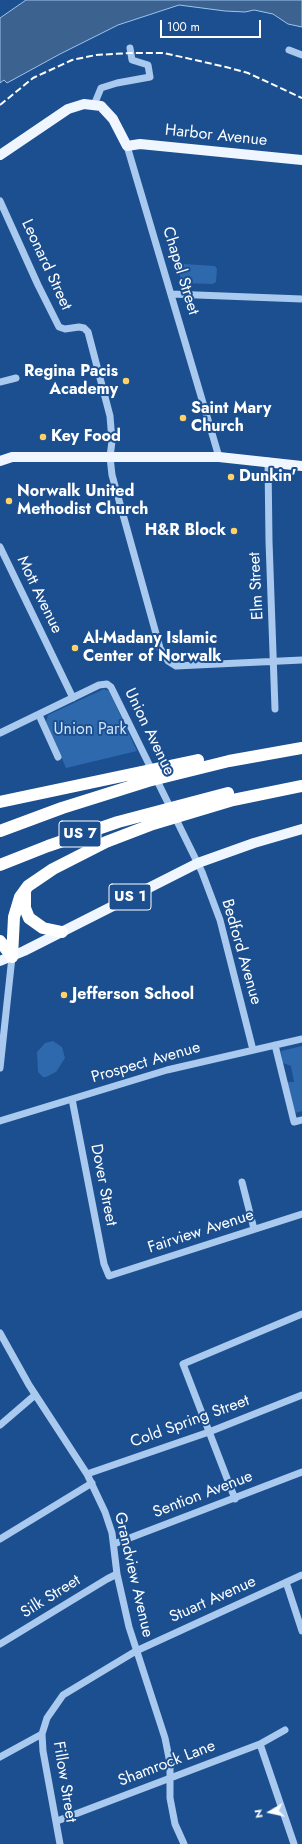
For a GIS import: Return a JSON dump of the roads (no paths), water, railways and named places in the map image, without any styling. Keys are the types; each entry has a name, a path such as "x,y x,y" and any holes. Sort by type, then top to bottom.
{"highway":[{"path":"0,802 145,776 252,749 302,744"},
{"path":"163,772 302,748"},
{"name":"US 7","path":"0,831 145,776"},
{"path":"181,810 244,790 302,780"},
{"path":"12,956 15,910 20,897 28,886 53,869 92,848 164,814 302,786"},
{"name":"US 7","path":"0,865 83,833 164,814"},
{"path":"28,886 24,903 29,918 43,928 62,932"},
{"path":"0,941 12,956"}],"main road":[{"path":"0,155 68,109 84,104 94,105"},
{"name":"Chapel Street","path":"94,105 101,106 113,119 127,146"},
{"name":"Harbor Avenue","path":"127,146 140,144 302,160"},
{"path":"0,454 12,457 219,457 268,461 302,466"},
{"path":"0,461 12,457"},
{"name":"US 1","path":"0,961 62,932 198,863 302,828"}],"street":[{"path":"94,105 101,88 117,82 150,77 148,65 132,60 130,48"},
{"path":"289,50 302,55"},
{"name":"Chapel Street","path":"127,146 219,457"},
{"name":"Leonard Street","path":"0,201 38,286 59,327 64,329 79,327 84,328 88,332 110,416 112,441 110,457"},
{"path":"171,294 302,299"},
{"path":"0,382 16,378"},
{"path":"110,457 112,475 160,648 168,661 176,666 302,660"},
{"name":"Elm Street","path":"268,461 269,541 275,709"},
{"name":"Mott Avenue","path":"0,547 73,698"},
{"name":"Union Avenue","path":"73,698 102,684 109,685 198,863"},
{"path":"0,733 73,698"},
{"path":"39,715 58,757"},
{"name":"Bedford Avenue","path":"198,863 220,920 253,1050"},
{"path":"0,1068 3,1024 12,956"},
{"name":"Prospect Avenue","path":"0,1121 167,1070 302,1039"},
{"path":"275,1045 294,1122 302,1120"},
{"name":"Dover Street","path":"72,1099 104,1264 109,1276"},
{"path":"242,1182 254,1229"},
{"name":"Fairview Avenue","path":"109,1276 302,1214"},
{"path":"235,1499 183,1364 302,1314"},
{"name":"Grandview Avenue","path":"0,1333 35,1395 87,1474 105,1512 112,1533 117,1574 136,1651 141,1662 165,1738 170,1763 170,1798 175,1824 184,1844"},
{"path":"0,1425 35,1395"},
{"name":"Cold Spring Street","path":"87,1474 209,1432 302,1395"},
{"name":"Sention Avenue","path":"114,1544 235,1499 302,1472"},
{"path":"0,1539 92,1483"},
{"name":"Silk Street","path":"0,1644 117,1574"},
{"name":"Stuart Avenue","path":"136,1651 302,1575"},
{"path":"286,1582 302,1630"},
{"name":"Fillow Street","path":"60,1844 43,1751 42,1734 47,1718 63,1695 136,1651"},
{"name":"Shamrock Lane","path":"57,1821 260,1744 285,1730"},
{"path":"0,1757 42,1734"},
{"path":"260,1744 294,1844"}],"railway":[{"path":"0,105 33,78 72,60 96,55 131,53 164,53 226,67 248,73 302,98"}],"place":[{"name":"Regina Pacis Academy","path":"126,381"},
{"name":"Saint Mary Church","path":"183,418"},
{"name":"Key Food","path":"43,437"},
{"name":"Dunkin'","path":"231,477"},
{"name":"Norwalk United Methodist Church","path":"9,501"},
{"name":"H&R Block","path":"234,531"},
{"name":"Al-Madany Islamic Center of Norwalk","path":"75,648"},
{"name":"Jefferson School","path":"64,995"}],"park label":[{"name":"Union Park","path":"90,730"}]}
